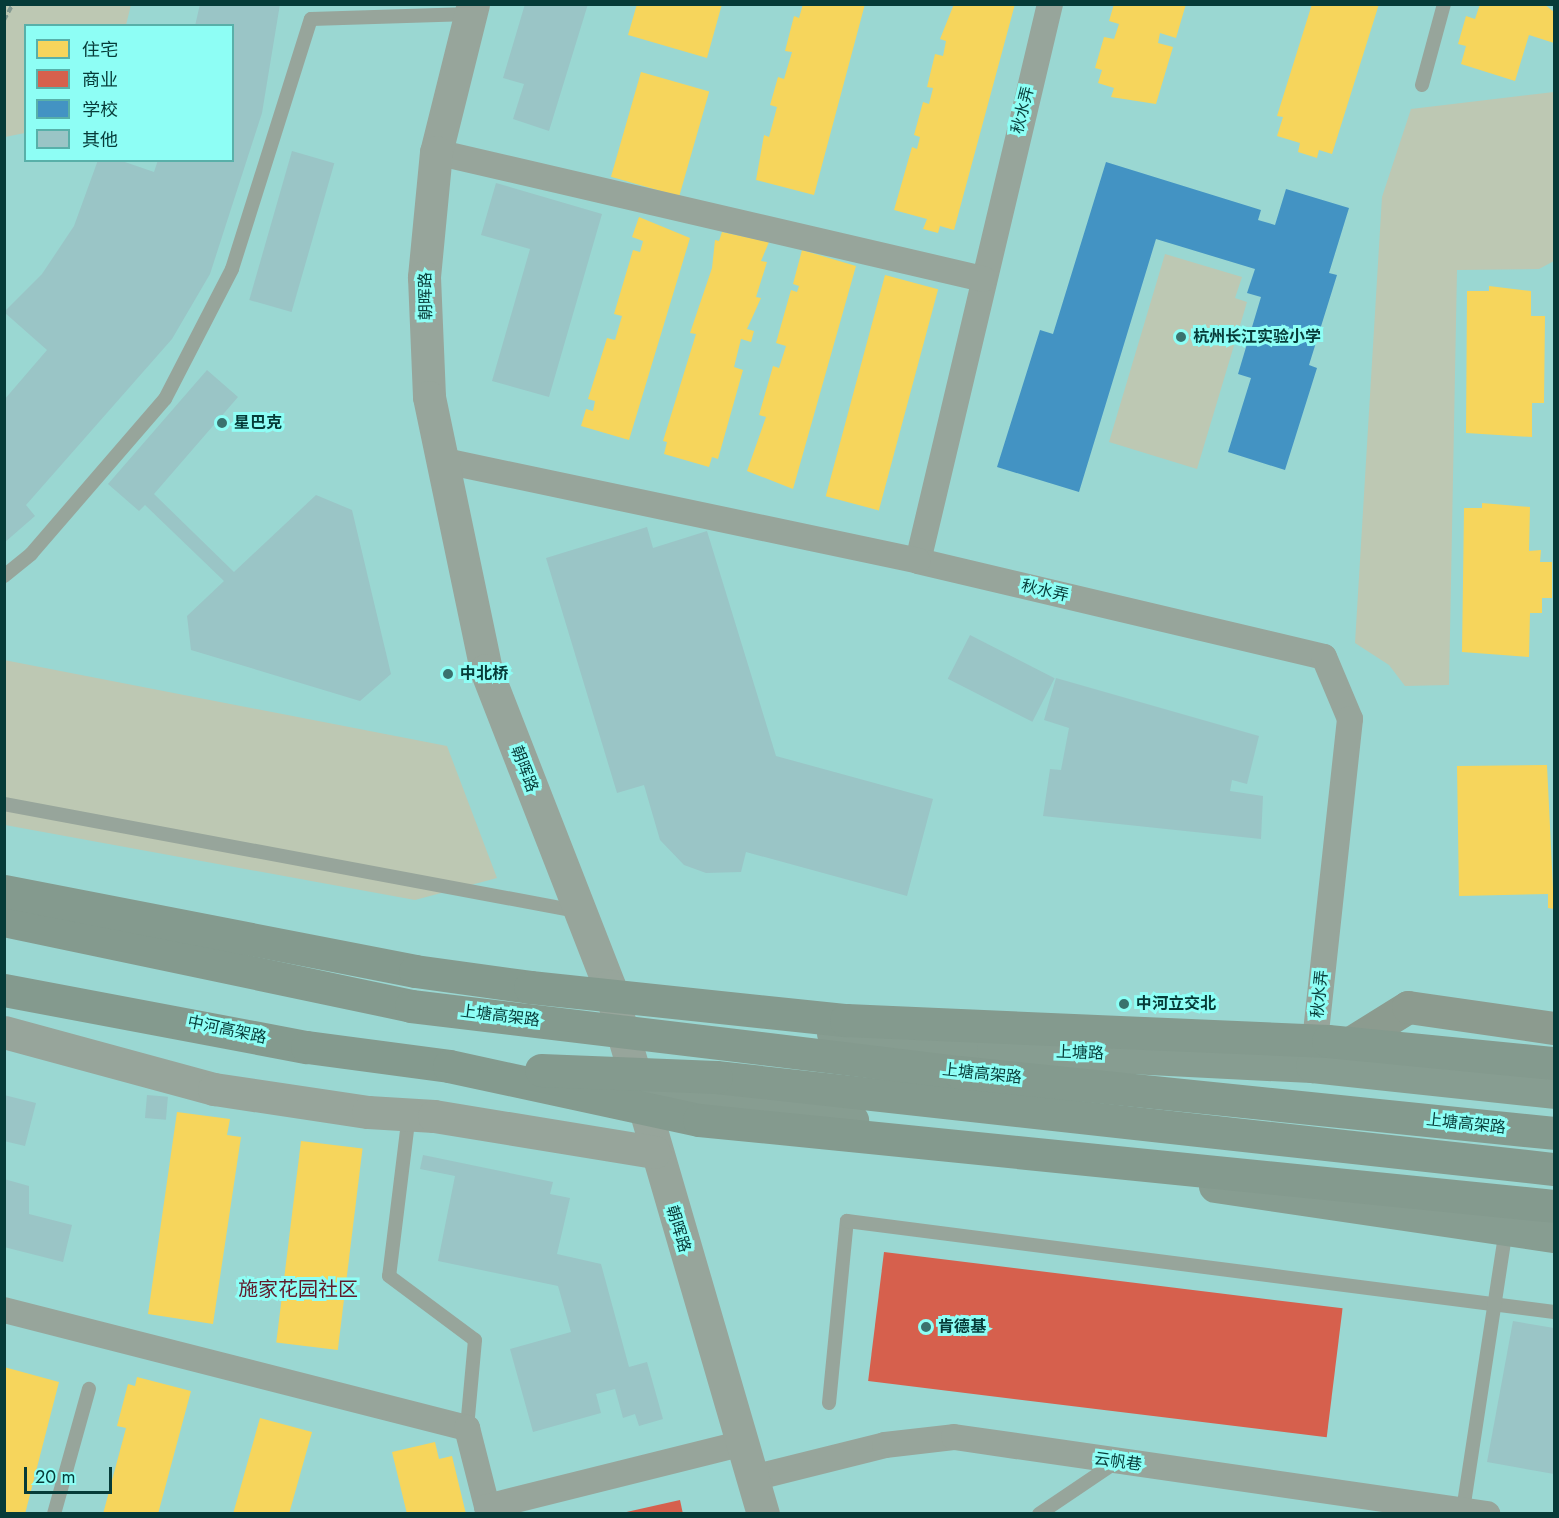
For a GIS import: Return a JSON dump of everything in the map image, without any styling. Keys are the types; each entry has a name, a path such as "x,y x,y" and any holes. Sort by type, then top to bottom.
{"highway":[{"path":"4,891 305,949 530,987 846,1020 1328,1041 1554,1063"},
{"path":"4,920 411,1006"},
{"path":"305,949 411,1006"},
{"name":"中河高架路","path":"4,990 307,1047 449,1066"},
{"name":"上塘高架路","path":"411,1006 959,1072 1554,1133"},
{"path":"449,1066 699,1120 1554,1206"},
{"name":"上塘高架路","path":"449,1066 716,1077 1554,1169"}],"main road":[{"name":"上塘路","path":"609,986 772,1027 993,1050 1312,1066 1554,1092"},
{"path":"1312,1066 1408,1007 1554,1028"},
{"path":"637,1092 943,1132 1184,1182 1554,1236"}],"street":[{"name":"秋水弄","path":"1050,4 918,561 1324,657 1350,719 1312,1066"},
{"name":"朝晖路","path":"471,9 436,152 424,277 429,397 445,461 486,670 609,986 654,1152 763,1514"},
{"path":"436,152 983,279"},
{"path":"445,461 918,561"},
{"path":"4,1032 214,1089 409,1114 654,1152"},
{"path":"4,1310 467,1428 488,1510 743,1443"},
{"name":"云帆巷","path":"753,1478 885,1445 954,1437 1475,1512"}],"lane":[{"path":"1422,85 1444,4"},
{"path":"4,576 31,554 165,399 232,269 311,19 471,9"},
{"path":"4,804 578,911"},
{"path":"409,1114 389,1276 475,1340 467,1428"},
{"path":"829,1403 847,1221 1554,1312"},
{"path":"1475,1512 1494,1303 1506,1230"},
{"path":"54,1514 88,1389"},
{"path":"1039,1514 1116,1462"}],"path":[{"path":"4,20 13,4"}],"green space":[{"path":"5,4 131,5 126,24 24,24 24,133 5,137"},
{"path":"1554,92 1554,261 1539,269 1457,270 1449,685 1405,686 1389,665 1355,643 1382,197 1411,109"},
{"path":"1165,254 1242,277 1235,298 1247,302 1197,469 1109,442"},
{"path":"4,660 447,746 497,878 415,900 5,825"}],"building: 住宅":[{"path":"637,4 722,4 707,58 628,35"},
{"path":"803,4 865,4 814,195 756,180 764,135 769,137 777,107 770,105 778,77 784,79 792,52 785,51 794,16 799,18"},
{"path":"954,4 1015,4 954,230 940,226 938,233 923,229 927,219 894,210 912,147 917,149 920,137 914,135 923,102 929,104 933,88 927,87 935,54 943,56 946,41 940,39"},
{"path":"1114,4 1186,4 1176,38 1160,33 1158,43 1173,47 1156,104 1111,97 1114,88 1098,83 1102,70 1095,68 1104,37 1114,39 1119,24 1109,21"},
{"path":"1312,4 1379,4 1332,154 1319,150 1317,158 1298,152 1300,143 1277,136 1283,117 1277,116"},
{"path":"1480,4 1544,4 1554,12 1554,43 1529,35 1515,81 1461,64 1466,46 1458,44 1466,16 1475,19"},
{"path":"641,72 709,92 679,196 611,177"},
{"path":"639,217 690,238 629,440 581,426 586,409 593,411 595,401 588,399 607,338 615,340 622,316 614,314 633,250 640,252 643,241 632,237"},
{"path":"722,232 769,242 761,261 767,262 756,297 761,298 747,329 754,331 751,342 741,339 734,367 743,370 718,459 712,457 709,467 664,454 667,442 663,441 696,334 690,333 712,268 715,240 719,241"},
{"path":"802,250 856,266 793,489 747,471 766,417 759,415 773,366 779,368 786,346 776,343 791,290 797,292 799,286 793,284"},
{"path":"885,275 938,289 879,510 826,496"},
{"path":"1489,286 1531,291 1531,316 1545,316 1544,403 1532,403 1532,437 1466,433 1467,291 1489,291"},
{"path":"1482,503 1530,507 1529,551 1541,550 1540,562 1552,562 1552,598 1542,598 1542,613 1530,613 1529,657 1462,652 1464,508 1482,508"},
{"path":"1547,765 1554,909 1548,908 1548,894 1459,896 1457,766"},
{"path":"177,1112 230,1119 227,1135 241,1137 213,1324 148,1314"},
{"path":"301,1141 363,1149 338,1350 276,1342"},
{"path":"4,1367 59,1382 25,1514 4,1514"},
{"path":"137,1377 191,1391 158,1514 103,1514 126,1428 117,1426 128,1384 135,1386"},
{"path":"260,1418 312,1432 289,1514 233,1514"},
{"path":"435,1442 439,1459 452,1456 466,1514 407,1514 392,1452"}],"building: 商业":[{"path":"884,1252 1343,1308 1327,1437 868,1381"},
{"path":"680,1500 683,1514 622,1514 622,1513"}],"building: 学校":[{"path":"1106,162 1261,210 1258,220 1275,225 1286,189 1349,208 1329,273 1337,275 1309,365 1317,368 1285,470 1228,452 1251,378 1238,374 1261,297 1247,293 1255,269 1156,239 1079,492 997,467 1040,330 1053,334"}],"building: 其他":[{"path":"200,4 280,4 262,113 210,274 172,339 26,505 35,516 4,543 4,400 47,350 4,312 42,274 74,226 97,162 125,162 154,172 157,162 234,162 234,24 195,24"},
{"path":"525,4 588,4 549,131 513,119 524,84 503,78"},
{"path":"292,151 334,163 292,312 249,300"},
{"path":"496,183 602,214 549,397 492,381 530,249 481,235"},
{"path":"207,370 238,397 154,494 234,572 316,495 352,510 391,674 360,701 191,650 187,616 224,581 145,505 139,511 108,484"},
{"path":"647,527 653,548 707,531 776,756 933,799 907,896 746,852 741,872 706,873 684,865 660,840 644,785 617,793 546,558"},
{"path":"970,635 1055,678 1032,722 948,679"},
{"path":"1056,678 1259,736 1247,784 1232,780 1230,791 1263,796 1261,839 1043,816 1050,769 1061,770 1069,728 1044,720"},
{"path":"4,1095 36,1103 25,1146 4,1141"},
{"path":"147,1095 168,1097 166,1120 145,1118"},
{"path":"423,1155 553,1182 550,1194 570,1198 557,1254 601,1264 629,1367 647,1362 663,1419 639,1426 635,1414 623,1418 615,1389 596,1394 601,1413 533,1432 510,1349 571,1332 558,1286 438,1261 455,1176 420,1169"},
{"path":"4,1179 29,1186 29,1214 72,1225 63,1262 4,1247"},
{"path":"1513,1321 1554,1328 1554,1474 1487,1462"}],"place":[{"name":"杭州长江实验小学","path":"1181,337"},
{"name":"星巴克","path":"222,423"},
{"name":"中北桥","path":"448,674"},
{"name":"中河立交北","path":"1124,1004"},
{"name":"肯德基","path":"926,1327"}],"district":[{"name":"施家花园社区","path":"298,1289"}]}
